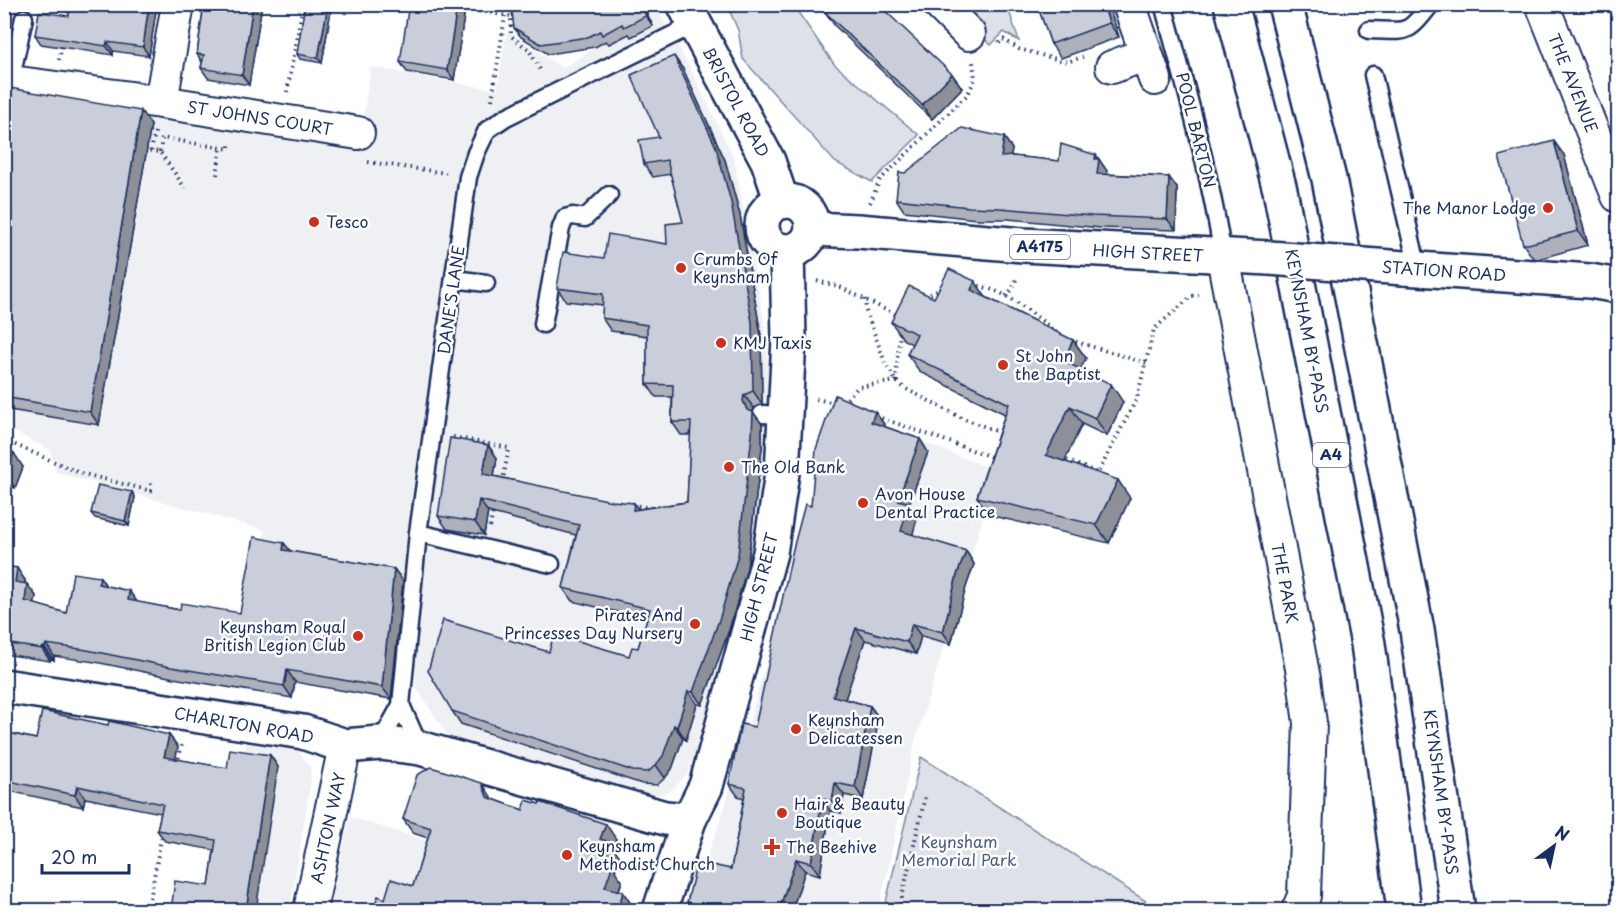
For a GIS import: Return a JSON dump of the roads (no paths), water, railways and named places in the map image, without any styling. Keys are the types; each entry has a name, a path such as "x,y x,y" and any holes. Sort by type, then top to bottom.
{"main road":[{"name":"KEYNSHAM BY-PASS","path":"1231,4 1280,190 1368,644 1404,910"},
{"name":"KEYNSHAM BY-PASS","path":"1286,4 1329,179 1417,630 1458,910"},
{"name":"BRISTOL ROAD","path":"689,14 768,161 782,202"},
{"path":"789,200 801,205 810,215 812,229 808,240 787,263 765,238 762,225 766,212 775,203 782,202 789,200"},
{"name":"HIGH STREET","path":"812,229 1023,245 1269,258"},
{"name":"STATION ROAD","path":"1269,258 1590,281 1618,286"},
{"name":"HIGH STREET","path":"660,910 689,820 706,786 770,553 782,473 778,408 789,339 787,263"},
{"name":"CHARLTON ROAD","path":"4,686 303,732 345,746 380,743 420,748 665,818 689,820"}],"street":[{"path":"161,102 178,4"},
{"path":"939,4 982,40"},
{"path":"1100,61 1151,66 1129,4"},
{"name":"THE AVENUE","path":"1542,4 1618,196"},
{"name":"ST JOHNS COURT","path":"7,81 358,133"},
{"name":"THE PARK","path":"1223,257 1310,723 1304,896 1298,910"},
{"name":"ASHTON WAY","path":"310,910 345,746"}],"lane":[{"name":"POOL BARTON","path":"1163,4 1193,114 1217,219 1223,257"},
{"path":"1369,30 1406,31 1415,24 1431,4"},
{"name":"DANE'S LANE","path":"380,743 401,705 418,533 468,177 476,153 487,130 506,117 553,94 689,14"},
{"path":"7,81 24,18"},
{"path":"1373,75 1411,269"},
{"path":"543,324 540,291 565,218 573,216 585,218 609,195"},
{"path":"454,279 486,283"},
{"path":"418,533 551,564"},
{"name":"DANE'S LANE","path":"401,705 420,748"}],"railway":[{"path":"1614,4 1618,15"}],"place":[{"name":"The Manor Lodge","path":"1548,208"},
{"name":"Tesco","path":"314,222"},
{"name":"Crumbs Of Keynsham","path":"681,268"},
{"name":"KMJ Taxis","path":"721,343"},
{"name":"St John the Baptist","path":"1003,365"},
{"name":"The Old Bank","path":"729,467"},
{"name":"Avon House Dental Practice","path":"863,503"},
{"name":"Pirates And Princesses Day Nursery","path":"695,624"},
{"name":"Keynsham Royal British Legion Club","path":"358,636"},
{"name":"Keynsham Delicatessen","path":"796,729"},
{"name":"Hair & Beauty Boutique","path":"782,813"},
{"name":"The Beehive","path":"772,847"},
{"name":"Keynsham Methodist Church","path":"567,855"}],"park label":[{"name":"Keynsham Memorial Park","path":"959,851"}]}
